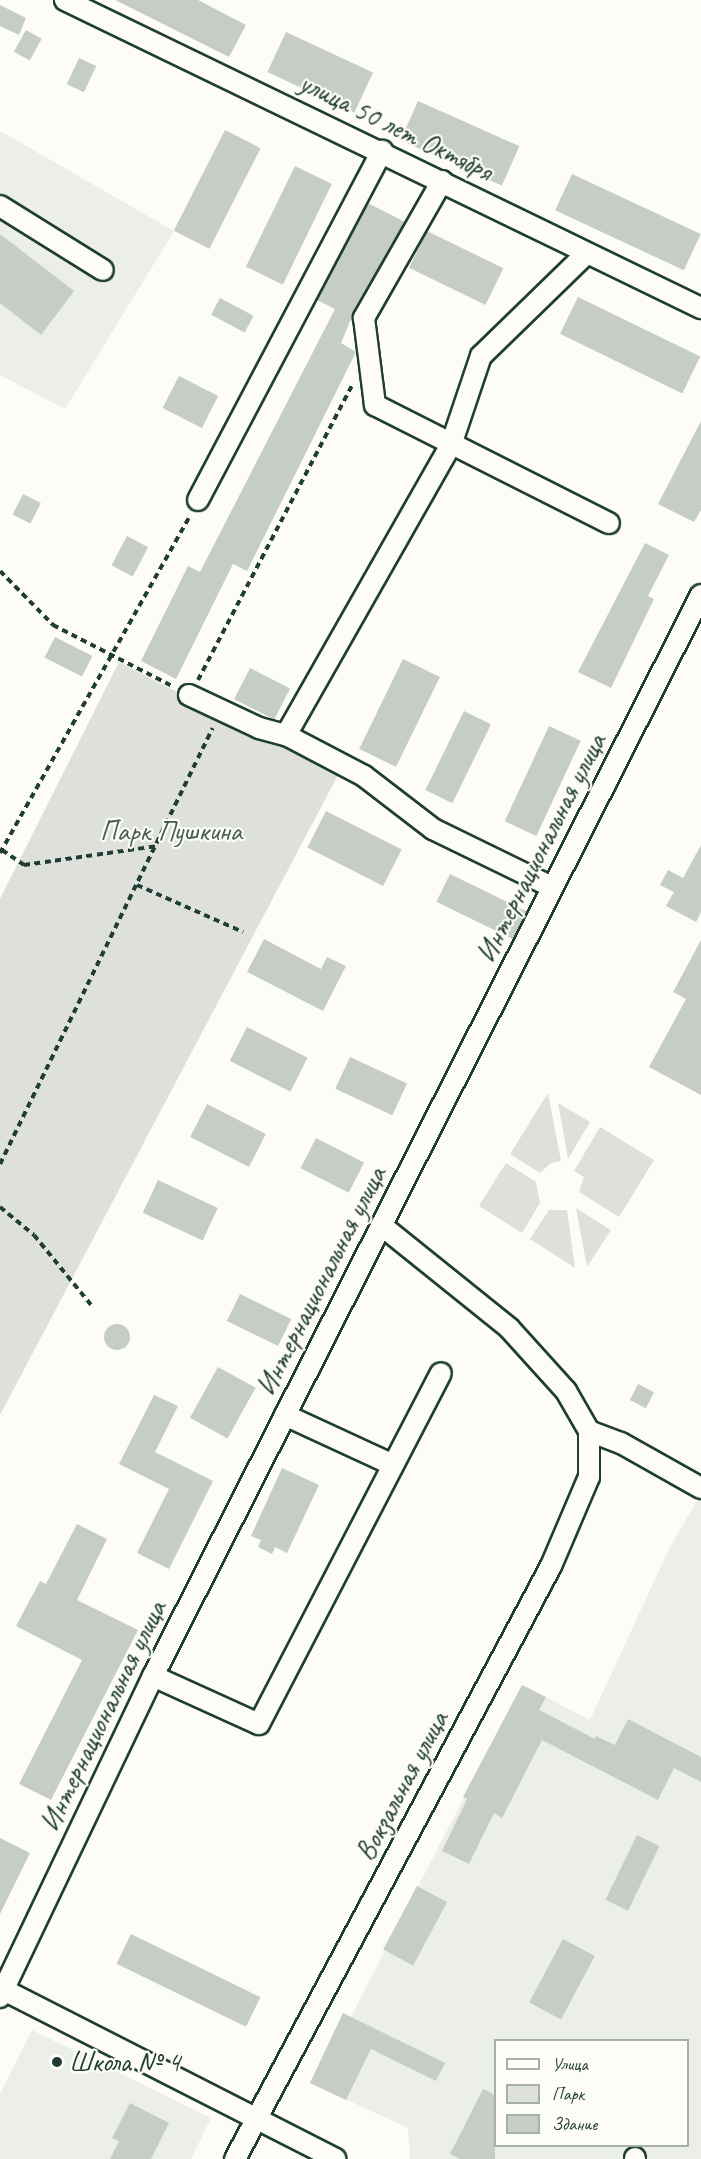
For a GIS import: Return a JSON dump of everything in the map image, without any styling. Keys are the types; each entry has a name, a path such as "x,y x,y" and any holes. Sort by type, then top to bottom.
{"street":[{"name":"улица 50 лет Октября","path":"65,0 382,151 586,254 701,308"},
{"path":"198,500 382,151"},
{"path":"442,181 364,318 370,351 375,405 609,523"},
{"path":"0,206 103,270"},
{"path":"286,735 451,445 481,356 586,254"},
{"name":"Интернациональная улица","path":"2,1993 153,1676 701,595"},
{"path":"189,695 286,735 364,776 433,829 552,887"},
{"path":"381,1225 509,1328 566,1391 590,1431 621,1443 701,1488"},
{"path":"153,1676 260,1724 441,1373"},
{"path":"285,1415 393,1465"},
{"name":"Вокзальная улица","path":"234,2159 256,2122 551,1566 589,1477 590,1431"},
{"path":"2,1993 256,2122 335,2159"}],"path":[{"path":"0,571 53,625 189,695 370,351"},
{"path":"157,846 24,865 1,851 113,656 198,500"},
{"path":"0,1164 157,846 221,710"},
{"path":"137,885 243,933"},
{"path":"0,1208 34,1235 92,1306"}],"shaded area":[{"path":"0,131 174,231 65,409 0,375"},
{"path":"701,1494 701,2159 410,2159 408,2128 310,2083 343,2013 351,2017 522,1685 590,1720 669,1549"},
{"name":"Школа № 4","path":"32,2030 211,2118 191,2159 0,2159 0,2094"}],"green space":[{"name":"Парк Пушкина","path":"119,662 338,775 0,1415 0,899"},
{"path":"548,1093 561,1161 551,1163 540,1173 510,1154"},
{"path":"558,1103 590,1122 568,1159"},
{"path":"600,1127 654,1160 619,1217 579,1192 584,1177 574,1171"},
{"path":"506,1163 536,1182 540,1203 522,1233 479,1206"},
{"path":"576,1208 611,1230 587,1267"},
{"path":"549,1210 567,1210 575,1268 530,1239"}],"building":[{"path":"115,0 198,0 246,25 229,57"},
{"path":"0,5 26,18 19,35 0,26"},
{"path":"26,30 42,39 30,61 14,52"},
{"path":"286,32 373,73 354,112 267,72"},
{"path":"79,58 96,66 84,92 67,84"},
{"path":"418,101 519,146 502,185 401,140"},
{"path":"225,130 261,148 209,249 174,231"},
{"path":"295,166 332,184 283,285 246,267"},
{"path":"572,174 701,234 684,270 555,210"},
{"path":"368,203 405,222 354,312 341,343 356,352 247,571 233,564 176,679 141,661 188,566 200,572 335,309 317,300"},
{"path":"427,231 503,268 485,305 409,268"},
{"path":"0,234 74,291 41,335 0,303"},
{"path":"578,297 700,357 682,393 560,334"},
{"path":"220,298 254,316 245,333 211,315"},
{"path":"179,376 218,396 202,428 163,408"},
{"path":"701,421 701,510 694,522 658,504"},
{"path":"23,494 41,503 30,524 13,514"},
{"path":"127,536 148,547 133,576 112,565"},
{"path":"645,543 669,555 648,596 654,599 611,688 578,672"},
{"path":"55,637 92,656 82,677 45,657"},
{"path":"403,659 440,677 396,767 359,749"},
{"path":"250,668 290,688 274,720 234,699"},
{"path":"464,711 491,724 452,803 425,790"},
{"path":"549,726 581,741 536,836 505,821"},
{"path":"326,811 402,850 383,886 307,848"},
{"path":"701,845 701,912 696,922 666,906 674,892 660,885 668,870 683,878"},
{"path":"450,874 527,912 514,940 436,902"},
{"path":"264,939 321,969 327,957 346,966 323,1011 247,972"},
{"path":"701,940 701,1095 649,1067 686,999 673,992"},
{"path":"247,1027 308,1058 290,1092 230,1061"},
{"path":"350,1057 407,1084 392,1115 335,1089"},
{"path":"207,1104 266,1134 249,1167 190,1137"},
{"path":"316,1138 364,1163 349,1193 301,1168"},
{"path":"158,1180 218,1208 203,1241 143,1213"},
{"path":"240,1294 291,1319 278,1346 227,1321"},
{"path":"117,1324 126,1328 130,1337 126,1346 117,1350 108,1346 104,1337 108,1328"},
{"path":"218,1367 256,1388 227,1439 190,1418"},
{"path":"638,1384 654,1392 646,1408 630,1400"},
{"path":"154,1395 178,1406 155,1452 213,1481 169,1569 137,1553 169,1489 119,1464"},
{"path":"282,1468 319,1485 287,1553 275,1547 272,1554 258,1547 261,1540 251,1536"},
{"path":"77,1524 107,1539 77,1600 138,1630 51,1800 19,1784 82,1660 16,1626 40,1581 46,1584"},
{"path":"522,1685 546,1697 539,1710 595,1739 596,1736 615,1745 628,1719 701,1757 701,1782 674,1768 658,1800 542,1740 502,1818 494,1813 469,1864 442,1851 467,1799 463,1797"},
{"path":"637,1835 659,1846 628,1911 605,1900"},
{"path":"0,1838 30,1853 0,1914"},
{"path":"417,1886 447,1902 413,1966 383,1950"},
{"path":"131,1934 260,1997 246,2027 117,1964"},
{"path":"563,1939 595,1956 561,2019 529,2003"},
{"path":"343,2013 445,2063 436,2081 371,2049 346,2100 310,2083"},
{"path":"483,2089 494,2094 495,2159 460,2159 450,2154"},
{"path":"130,2103 169,2123 151,2159 110,2159 119,2141 112,2138"}],"place":[{"name":"Школа № 4","path":"57,2062"}]}
